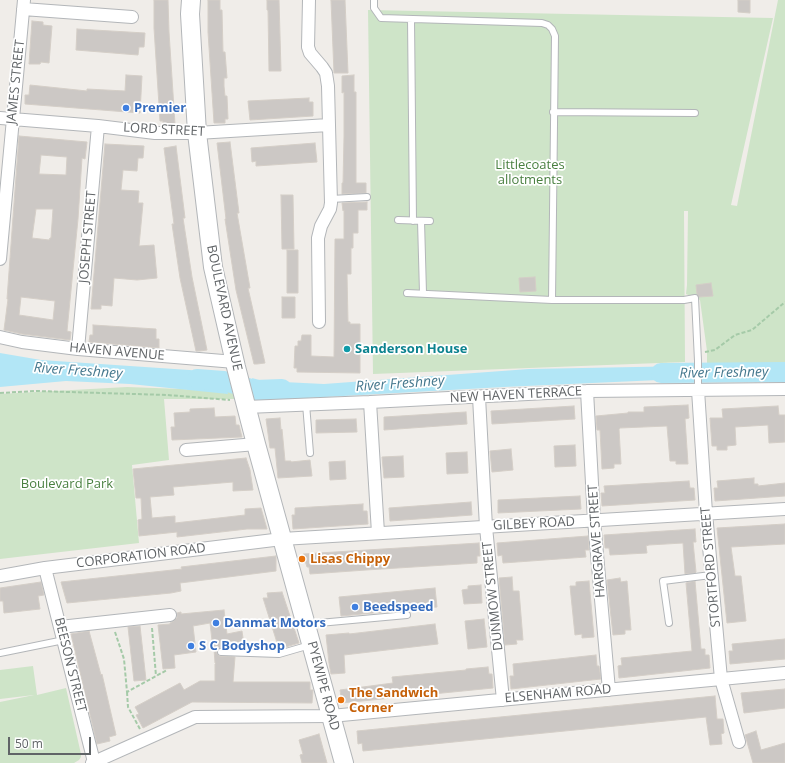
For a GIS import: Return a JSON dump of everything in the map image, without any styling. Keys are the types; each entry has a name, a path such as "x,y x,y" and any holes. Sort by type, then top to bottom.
{"street":[{"name":"BOULEVARD AVENUE","path":"191,0 190,14 197,133 213,267 236,365 242,403 256,444 282,540"},
{"path":"309,0 308,47 310,53 326,73 328,86 331,199 330,209 321,226 318,238 319,322"},
{"path":"24,4 132,17"},
{"name":"JAMES STREET","path":"0,260 12,119 24,4"},
{"name":"LORD STREET","path":"0,118 155,132 197,133 329,125"},
{"name":"JOSEPH STREET","path":"78,349 98,126"},
{"name":"HAVEN AVENUE","path":"0,337 22,342 78,349 236,365"},
{"name":"NEW HAVEN TERRACE","path":"242,403 306,404 370,402 698,386 785,389"},
{"name":"STORTFORD STREET","path":"698,386 706,513 721,679 739,742"},
{"name":"HARGRAVE STREET","path":"587,392 594,520 609,690"},
{"name":"DUNMOW STREET","path":"479,397 486,527 503,700"},
{"path":"370,402 378,533"},
{"path":"186,450 256,444"},
{"name":"GILBEY ROAD","path":"282,540 785,509"},
{"name":"CORPORATION ROAD","path":"0,576 45,568 282,540"},
{"name":"PYEWIPE ROAD","path":"282,540 344,763"},
{"name":"BEESON STREET","path":"45,568 64,640 93,763"},
{"path":"60,627 170,615"},
{"name":"ELSENHAM ROAD","path":"93,763 195,717 331,716 785,673"}],"lane":[{"path":"374,0 374,8 381,18 542,23 548,25 552,29 555,36 552,300"},
{"path":"411,19 413,220"},
{"path":"553,112 695,113"},
{"path":"331,199 367,197"},
{"path":"398,220 430,221"},
{"path":"421,221 423,293"},
{"path":"407,293 552,300 684,300 695,298 698,386"},
{"path":"306,404 310,453"},
{"path":"668,623 663,581 711,575"},
{"path":"306,624 407,615"},
{"path":"0,653 64,640"},
{"path":"221,652 279,654 297,650 312,644"}],"path":[{"path":"698,352 715,350 735,335 752,330 785,302"},
{"path":"0,393 36,391 167,395 242,403"},
{"path":"150,617 156,676"},
{"path":"112,621 124,659 128,708 146,739"},
{"path":"127,692 167,670"}],"green space":[{"name":"Littlecoates allotments","path":"778,0 785,0 785,366 707,366 707,351 700,300 686,294 688,211 684,211 685,362 373,374 368,10 773,18 731,205 737,206"},
{"name":"Boulevard Park","path":"127,387 237,391 240,399 164,399 169,460 132,465 139,543 0,559 0,394"},
{"path":"33,666 37,695 66,688 81,754 79,760 74,763 0,763 0,702 34,695 0,699 0,670"}],"water":[{"path":"0,353 41,360 219,372 222,375 228,394 130,384 66,381 0,387"},
{"path":"689,366 688,379 504,387 272,400 258,400 252,378 263,381 324,384 529,369"},
{"path":"707,366 785,366 785,379 706,380"}],"building":[{"path":"154,0 168,0 175,124 163,124 163,121 160,121 154,28"},
{"path":"208,0 220,0 220,10 222,10 223,52 225,52 227,78 224,78 225,96 227,96 228,119 225,119 225,123 214,123 208,32"},
{"path":"267,0 279,0 281,71 269,71"},
{"path":"331,0 345,0 348,73 334,73"},
{"path":"738,0 750,0 750,13 738,12"},
{"path":"32,21 43,22 43,25 52,26 49,63 41,62 40,64 29,64"},
{"path":"77,29 145,33 144,47 139,47 138,55 76,50"},
{"path":"126,75 142,76 140,113 25,104 25,95 29,95 30,85 87,91 87,89 125,91"},
{"path":"354,75 354,92 356,92 356,183 366,183 366,193 342,194 344,92 342,93 342,76"},
{"path":"309,98 309,102 313,102 313,116 250,120 248,101"},
{"path":"19,136 87,142 85,159 82,158 78,219 67,331 71,332 70,340 22,334 4,330","holes":["41,155 67,157 66,175 39,174","36,209 53,209 51,238 49,240 32,238","21,297 55,301 53,320 19,315"]},
{"path":"230,142 239,213 237,213 250,288 248,288 265,363 254,364 236,290 225,219 217,143"},
{"path":"315,143 317,162 256,166 256,161 252,162 251,148"},
{"path":"105,144 144,146 143,158 138,158 137,171 123,170 121,190 139,191 138,203 143,203 139,246 154,245 157,278 137,280 114,278 112,306 101,305 101,309 91,309"},
{"path":"176,146 185,218 183,218 192,277 207,350 200,351 196,351 180,278 172,224 174,224 164,148"},
{"path":"281,195 293,195 294,249 282,249"},
{"path":"367,202 367,210 358,210 358,233 353,233 353,248 351,248 351,274 347,274 348,322 350,322 350,324 360,324 360,373 297,372 297,368 294,368 295,346 298,346 298,341 301,341 302,335 311,335 311,356 334,357 335,239 344,239 344,210 343,211 342,203"},
{"path":"287,250 298,250 298,293 287,293"},
{"path":"535,277 536,291 520,292 519,278"},
{"path":"711,283 713,296 699,297 697,294 696,285"},
{"path":"282,297 295,297 295,318 282,318"},
{"path":"93,325 156,329 156,339 159,339 159,348 89,342 90,335 93,335"},
{"path":"688,405 689,418 685,419 688,464 676,464 676,461 670,461 667,426 620,428 621,464 614,464 614,468 602,469 600,430 597,430 596,416 628,412 644,412 644,407"},
{"path":"574,406 575,419 492,424 491,411"},
{"path":"778,406 779,415 785,415 785,442 769,443 768,425 735,427 736,445 727,446 727,450 717,450 717,446 712,446 710,418 723,418 722,409"},
{"path":"214,408 215,417 235,416 236,425 239,425 242,437 172,440 171,427 175,427 174,413 190,412 190,409"},
{"path":"466,412 467,424 384,430 384,417"},
{"path":"280,418 285,461 291,462 310,460 312,476 278,478 275,448 270,448 266,419"},
{"path":"356,419 357,432 316,433 316,420"},
{"path":"575,445 576,466 555,467 554,446"},
{"path":"511,449 513,470 492,472 490,451"},
{"path":"467,452 468,473 447,474 446,453"},
{"path":"403,456 404,477 384,478 382,457"},
{"path":"246,458 250,470 253,490 233,491 233,482 173,487 174,495 150,497 152,518 175,516 175,523 245,515 245,509 261,508 267,529 247,529 177,537 177,532 139,536 138,520 142,519 141,498 136,498 133,469"},
{"path":"345,461 346,479 330,480 329,462"},
{"path":"754,478 754,484 758,484 758,486 785,483 785,496 715,501 714,488 718,488 717,481"},
{"path":"689,481 690,488 694,488 695,500 602,506 601,493 605,493 604,486"},
{"path":"580,496 581,509 498,513 498,500"},
{"path":"471,502 472,515 390,521 389,508"},
{"path":"363,504 363,511 367,511 368,524 293,529 292,515 295,515 295,508"},
{"path":"785,524 785,544 731,547 735,576 741,576 746,621 727,623 717,528"},
{"path":"695,529 696,542 693,542 695,573 685,574 683,543 649,545 646,546 647,553 610,555 609,548 605,548 604,535"},
{"path":"588,536 589,550 585,550 586,557 503,563 502,555 498,556 497,543"},
{"path":"479,543 480,556 477,556 477,563 310,574 309,567 307,567 303,554"},
{"path":"276,556 276,571 180,583 181,591 171,593 67,603 61,582 182,569 181,567"},
{"path":"512,577 513,591 519,591 523,640 516,640 517,644 505,645 499,578"},
{"path":"620,578 621,582 627,581 631,630 625,630 625,634 613,635 607,580"},
{"path":"589,581 594,637 582,638 582,634 575,635 570,586 576,586 576,582"},
{"path":"695,581 701,649 705,649 705,655 709,655 710,668 619,678 618,666 622,665 621,658 692,651 686,583"},
{"path":"41,582 44,595 38,596 40,609 4,613 3,601 0,601 0,588"},
{"path":"481,585 482,603 464,604 462,590 468,589 468,586"},
{"path":"435,588 437,607 341,616 339,597"},
{"path":"282,592 299,643 279,649 263,598 268,598 267,593"},
{"path":"224,610 227,634 242,631 244,645 235,646 235,648 221,648 217,650 217,654 219,656 235,657 233,682 310,682 310,690 313,690 312,703 192,702 143,728 136,715 139,714 135,707 180,683 184,690 200,681 215,681 216,663 210,623 193,626 196,652 174,655 175,668 163,669 158,625 170,624 177,618 177,613 181,612 181,614"},
{"path":"484,619 487,647 468,649 465,621"},
{"path":"435,624 438,644 344,655 345,673 331,674 326,635 349,634"},
{"path":"140,626 146,680 134,681 128,627"},
{"path":"89,631 101,675 102,674 116,735 109,737 110,741 97,744 71,634"},
{"path":"785,639 785,659 730,664 729,651 733,651 732,644"},
{"path":"596,655 597,666 599,666 601,679 511,689 510,676 514,676 513,664"},
{"path":"488,667 489,674 492,674 493,688 342,703 340,690 393,683 392,677"},
{"path":"785,689 785,708 744,713 741,693"},
{"path":"715,696 717,719 723,719 724,733 721,734 722,744 710,745 706,717 363,751 362,743 358,744 357,731"},
{"path":"756,731 761,750 785,743 785,763 753,763 745,735"},
{"path":"319,734 327,763 302,763 300,755 303,754 299,740"}],"waterway":[{"name":"River Freshney","path":"661,373 785,372"},
{"name":"River Freshney","path":"197,379 224,381 255,390 282,389"}],"place":[{"name":"Premier","path":"126,108"},
{"name":"Sanderson House","path":"347,349"},
{"name":"Lisas Chippy","path":"302,559"},
{"name":"Beedspeed","path":"355,607"},
{"name":"Danmat Motors","path":"216,623"},
{"name":"S C Bodyshop","path":"191,646"},
{"name":"The Sandwich Corner","path":"341,700"}]}
